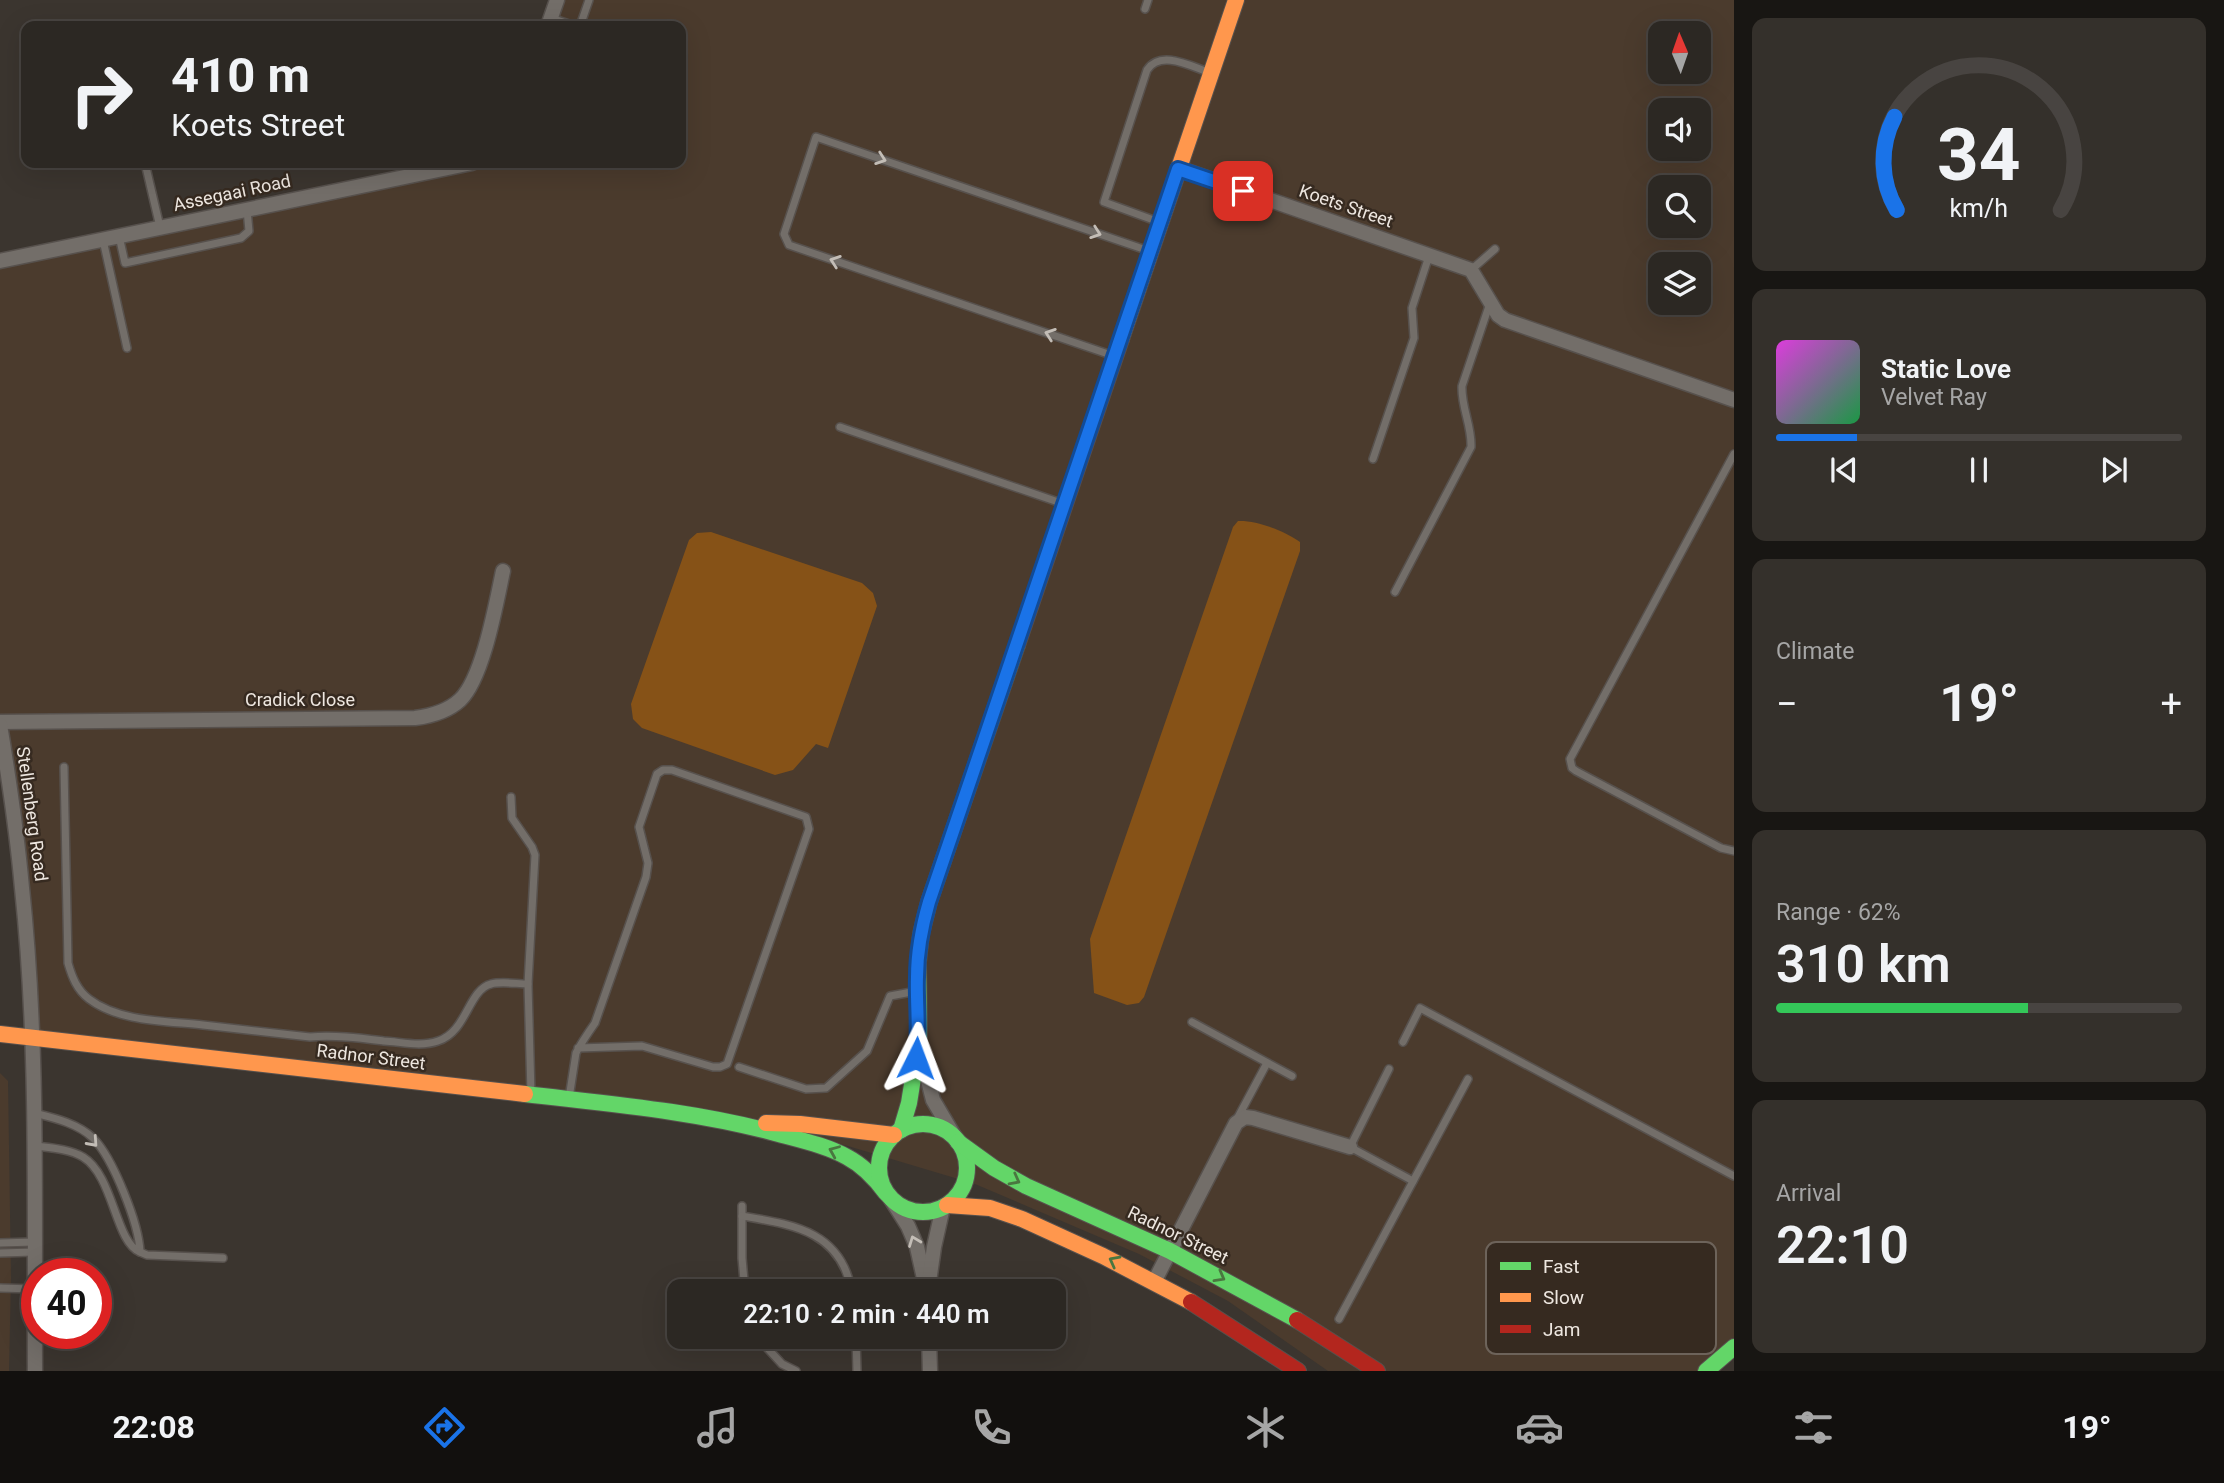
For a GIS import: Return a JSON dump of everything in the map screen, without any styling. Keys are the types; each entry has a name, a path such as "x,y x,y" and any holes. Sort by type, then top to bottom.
{"street":[{"path":"549,21 557,0"},
{"path":"888,1195 900,1206 929,1212 956,1198 966,1176 964,1153 933,1100 919,1041 919,946 929,902 1236,0"},
{"name":"Assegaai Road","path":"0,261 448,168"},
{"name":"Koets Street","path":"1178,169 1471,270"},
{"path":"1471,270 1501,318 1505,320 1734,400"},
{"name":"Cradick Close","path":"0,724 415,719 435,715 461,699 473,681 491,627 503,571"},
{"name":"Stellenberg Road","path":"0,724 23,890 31,1036 34,1258"},
{"name":"Radnor Street","path":"0,1034 569,1099 737,1123 816,1144 847,1157 872,1174 888,1195"},
{"path":"898,1133 909,1103 919,1041"},
{"path":"1154,1282 1236,1123 1245,1117 1253,1118 1350,1147"},
{"name":"Radnor Street","path":"737,1123 800,1124 898,1133"},
{"path":"924,1279 917,1247 908,1226 888,1195 879,1173 879,1162 887,1143 909,1126 927,1125 944,1130 957,1140"},
{"name":"Radnor Street","path":"957,1140 1021,1183 1170,1251 1261,1300 1374,1370"},
{"path":"945,1206 976,1206 1007,1213 1102,1255 1199,1306 1298,1371"},
{"path":"929,1279 945,1206"},
{"path":"1706,1371 1734,1347"},
{"name":"Stellenberg Road","path":"35,1349 35,1371"},
{"path":"929,1349 930,1371"}],"lane":[{"path":"582,21 589,0"},
{"path":"1145,9 1148,0"},
{"path":"1160,222 1104,202 1147,71 1156,61 1163,59 1211,73"},
{"path":"1114,356 789,245 784,234 816,137 1150,251"},
{"path":"146,168 160,228"},
{"path":"119,236 125,262 138,260 242,238 248,231 247,210"},
{"path":"103,240 127,348"},
{"path":"1471,270 1495,249"},
{"path":"1373,459 1414,338 1411,312 1429,256"},
{"path":"1395,593 1471,447 1461,396 1462,386 1491,303"},
{"path":"839,427 1064,504"},
{"path":"1734,454 1570,759 1572,768 1576,771 1721,848 1734,851"},
{"path":"64,767 68,963 78,988 88,999 99,1005 150,1019 310,1037 333,1035 423,1044 440,1041 452,1034 461,1025 479,993 488,985 528,984"},
{"path":"569,1099 578,1048 595,1023 646,877 648,863 639,837 639,827 657,774 663,770 672,770 806,817 809,829 727,1063 713,1067 642,1046 578,1048"},
{"path":"511,797 512,818 535,855 528,984 531,1095"},
{"path":"739,1067 806,1089 825,1088 867,1051 890,996 917,991"},
{"path":"1403,1042 1420,1008 1734,1176"},
{"path":"1192,1022 1292,1076"},
{"path":"1236,1123 1267,1063"},
{"path":"1389,1069 1350,1147 1413,1181"},
{"path":"1339,1319 1468,1079"},
{"path":"33,1113 59,1119 94,1139 108,1160 125,1196 140,1252"},
{"path":"33,1146 77,1154 95,1168 133,1248 147,1255 223,1258"},
{"path":"743,1206 744,1279"},
{"path":"742,1216 783,1223 811,1232 839,1254 849,1279"},
{"path":"0,1243 34,1247"},
{"path":"0,1253 34,1247"},
{"path":"0,1288 21,1289"},
{"path":"768,1349 782,1364 796,1371"},
{"path":"856,1349 857,1371"}],"shaded area":[{"path":"558,0 1734,0 1734,1345 1705,1371 1328,1371 1228,1301 1139,1254 975,1184 848,1146 737,1121 33,1038 0,719 0,263 452,168 686,168 686,21 551,21"},
{"path":"1238,521 1262,524 1287,534 1300,542 1300,551 1144,997 1139,1003 1127,1005 1094,993 1090,939 1233,527"},
{"path":"711,532 862,583 873,593 877,606 828,748 816,744 793,770 775,775 642,728 633,719 631,704 689,540 697,533"},
{"path":"0,1073 8,1081 11,1278 9,1371 0,1371"}],"traffic: fast":[{"path":"901,1130 909,1103 919,1041 918,962 921,934 929,902 1017,645"},
{"path":"525,1094 682,1114 744,1125 803,1141 830,1149 853,1161 869,1173 886,1193"},
{"path":"923,1124 940,1128 954,1137 963,1151 967,1168 963,1185 954,1199 940,1208 923,1212 906,1208 892,1199 883,1185 879,1168 883,1151 892,1137 906,1128 923,1124"},
{"path":"958,1142 994,1168 1026,1186 1170,1251 1297,1320"},
{"path":"1706,1371 1734,1347"}],"traffic: slow":[{"path":"1121,339 1236,0"},
{"path":"0,1034 525,1094"},
{"path":"766,1123 800,1124 894,1135"},
{"path":"947,1205 990,1208 1022,1219 1103,1256 1191,1302"}],"traffic: jam":[{"path":"1017,645 1121,339"},
{"path":"1191,1302 1298,1371"},
{"path":"1297,1320 1377,1371"}],"route":[{"path":"916,1058 919,1041 919,946 929,902 1178,169 1243,191"}]}
